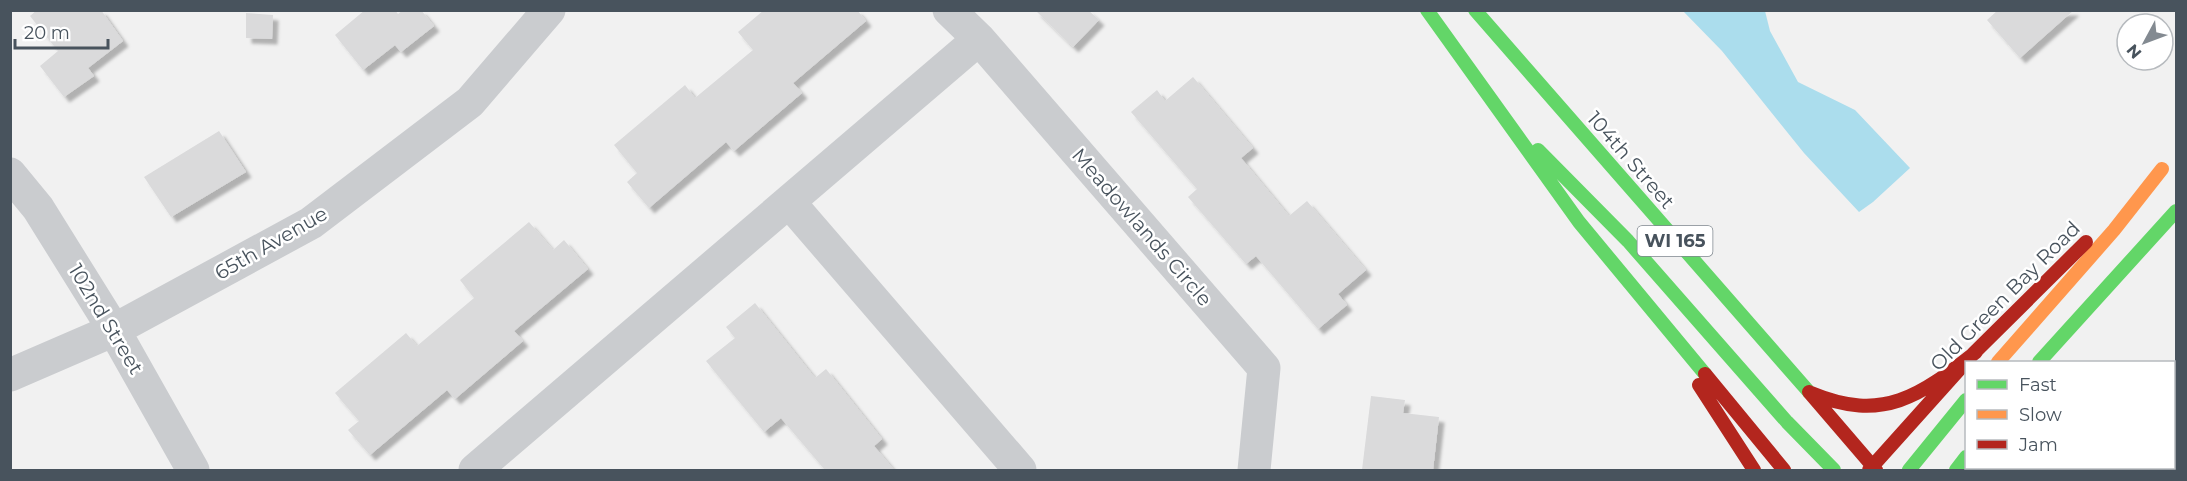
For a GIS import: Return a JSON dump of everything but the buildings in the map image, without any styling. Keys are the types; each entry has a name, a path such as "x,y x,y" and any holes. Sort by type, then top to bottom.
{"main road":[{"name":"WI 165","path":"1427,10 1579,222 1784,471"},
{"name":"104th Street","path":"1475,10 1604,160 1811,393 1873,469"},
{"path":"1503,116 1620,232 1809,446 1834,471"},
{"name":"Old Green Bay Road","path":"1968,361 2166,166 2122,222 2000,361"},
{"path":"2041,361 2176,211"},
{"path":"1653,312 1754,471"},
{"path":"1811,393 1839,406 1867,408 1878,406 1926,388 1976,352"},
{"name":"Old Green Bay Road","path":"1873,469 1908,424 1965,364"},
{"path":"1909,471 1965,401"},
{"path":"1956,471 1965,458"}],"street":[{"name":"65th Avenue","path":"10,375 114,330 311,223 470,102 549,10"},
{"name":"Meadowlands Circle","path":"949,10 979,39 1264,368 1254,471"},
{"path":"475,471 979,39"},
{"name":"102nd Street","path":"10,174 38,208 114,330 193,471"},
{"path":"789,202 1020,471"}],"water":[{"path":"1683,11 1765,11 1770,31 1798,82 1855,110 1910,168 1859,212 1804,153 1722,51"}],"traffic: fast":[{"path":"1427,10 1579,222 1705,374"},
{"path":"1475,10 1809,392"},
{"path":"1538,150 1628,241 1787,422 1834,470"},
{"path":"2040,361 2176,211"},
{"path":"1909,470 1965,401"},
{"path":"1956,470 1965,458"}],"traffic: slow":[{"path":"1999,361 2114,230 2162,169"}],"traffic: jam":[{"path":"1967,361 2086,242"},
{"path":"1811,393 1836,402 1880,405 1918,392 1956,368 1976,352"},
{"path":"1869,470 1965,363"},
{"path":"1705,374 1784,470"},
{"path":"1699,385 1754,470"},
{"path":"1809,392 1876,470"}]}
